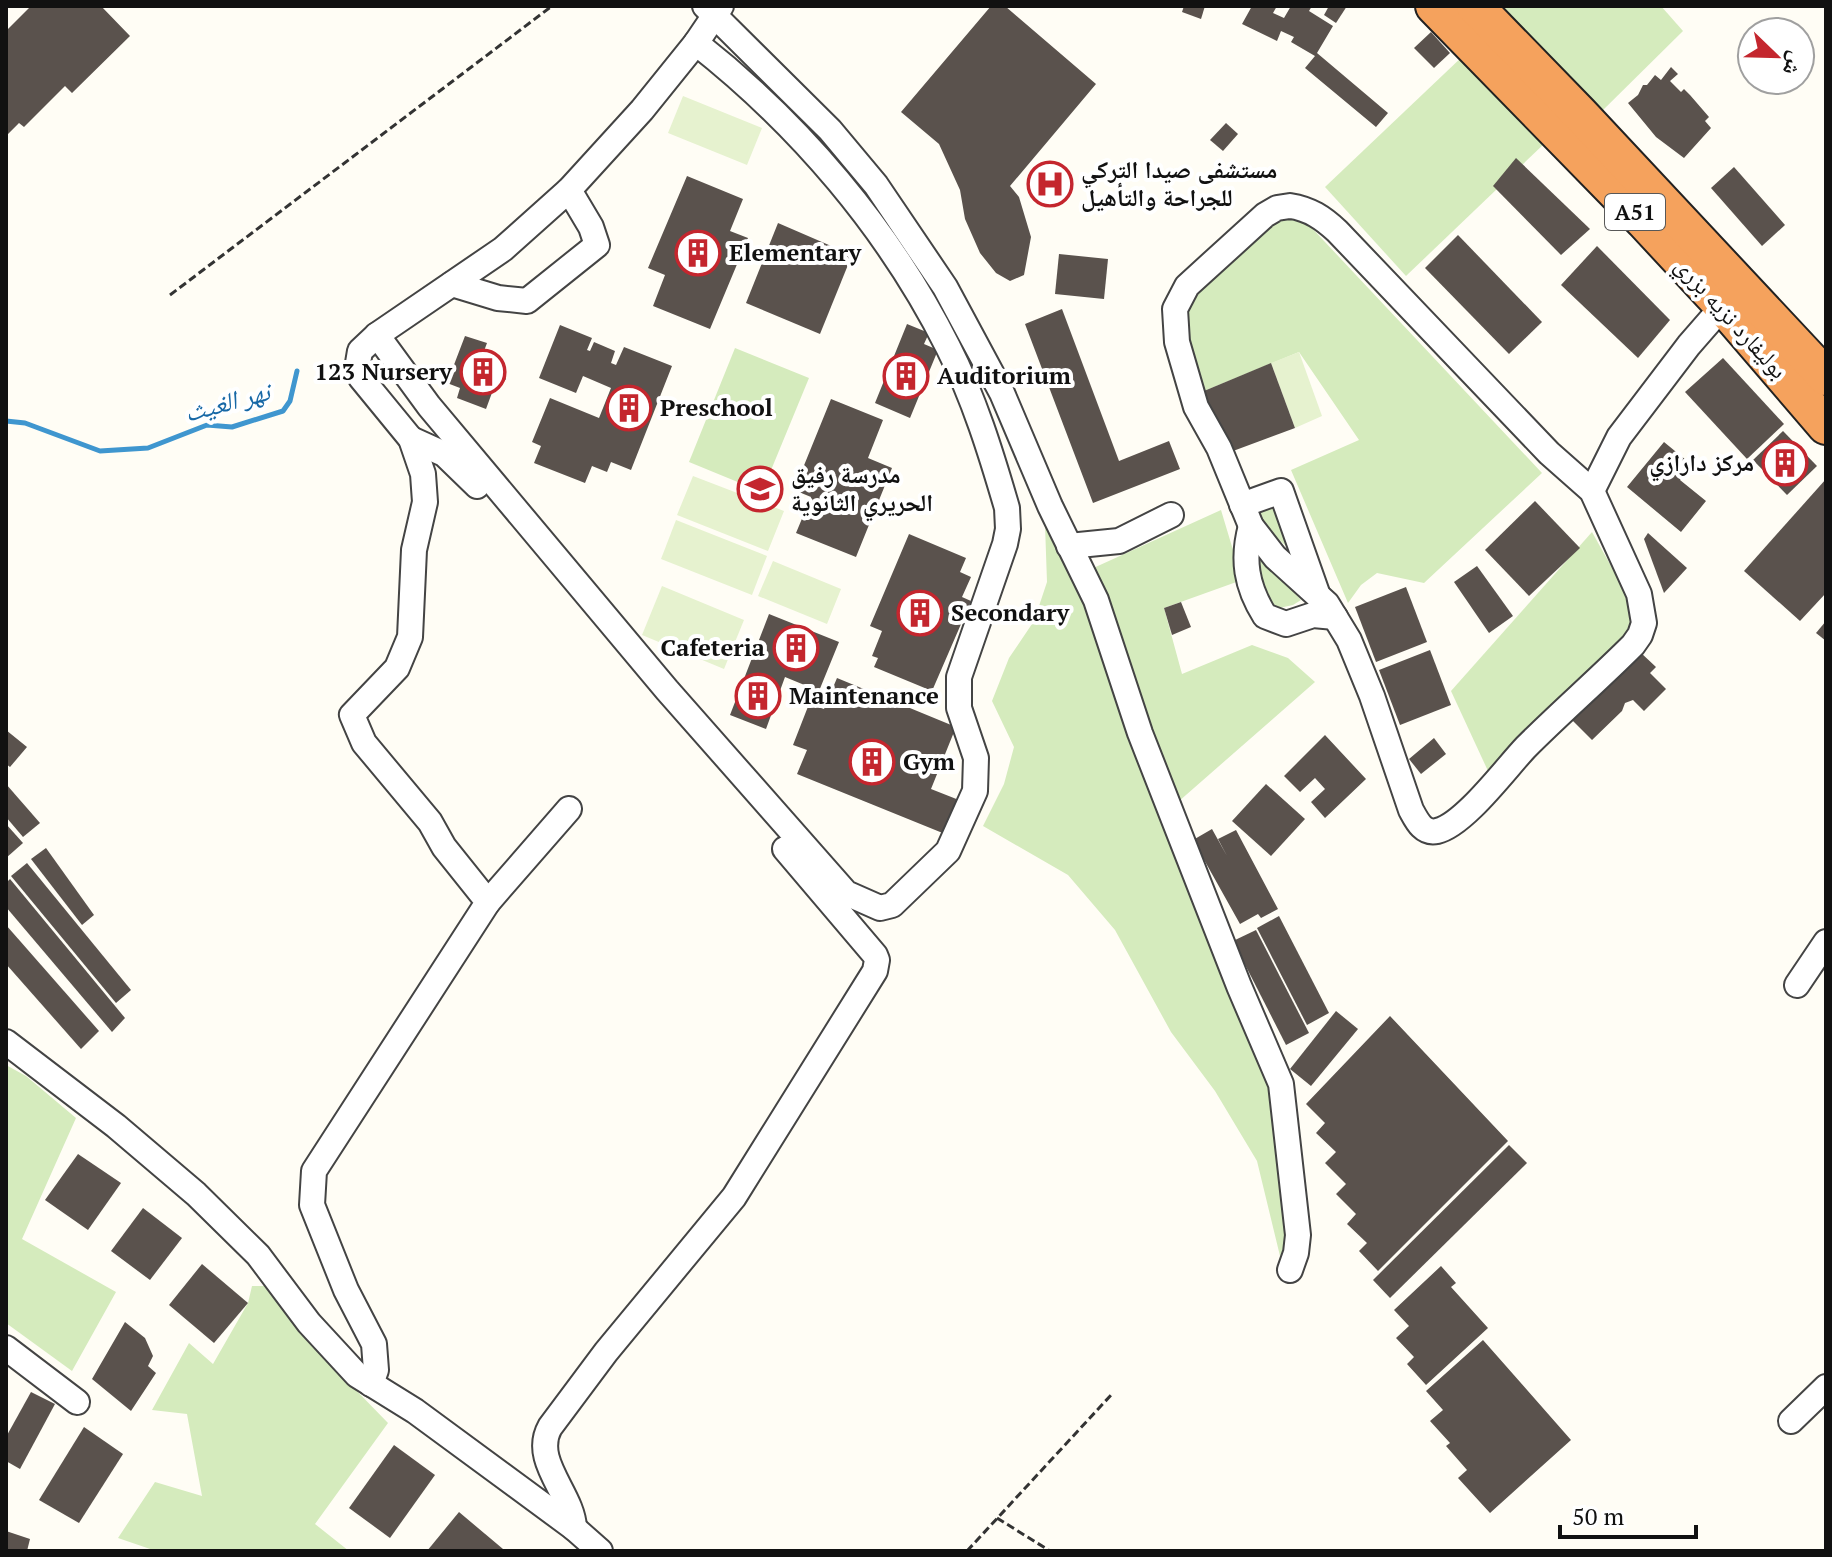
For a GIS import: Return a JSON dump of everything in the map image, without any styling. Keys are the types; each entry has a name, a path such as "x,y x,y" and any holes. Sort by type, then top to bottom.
{"highway":[{"name":"بوليفارد نزيه بزري","path":"1434,6 1728,292 1826,377"},
{"name":"بوليفارد نزيه بزري","path":"1475,6 1510,41 1728,292 1826,426"},
{"path":"1491,6 1510,41"},
{"path":"1728,292 1801,328 1826,350"}],"street":[{"path":"488,902 444,847 430,822 364,743 352,715 397,668 410,637 414,550 425,502 423,474 411,439 361,378 357,369 360,351 377,335 503,249 569,190 642,110 721,9 830,130 876,185 914,238 970,330 1002,393 1096,600 1144,744 1281,1084 1298,1235 1290,1270"},
{"path":"377,335 429,406 667,690 846,893 880,908 892,905 948,851 975,791 976,758 959,708 959,677 1005,544 1007,508 965,382 948,346 902,269 818,158 762,99 696,43"},
{"path":"452,284 498,298 527,301 597,245 591,227 569,190"},
{"path":"1277,208 1303,208 1337,231 1539,443 1592,491 1639,594 1644,612 1640,635 1465,813 1441,830 1426,830 1415,817 1349,640 1318,595 1275,557 1247,515 1219,448 1196,407 1177,342 1175,309 1187,286 1265,215 1277,208"},
{"path":"1592,491 1619,437 1728,292"},
{"path":"411,439 444,454 480,490 626,667 753,809 877,960 871,978 734,1197 606,1352 545,1436 547,1459 571,1508 574,1528"},
{"path":"1247,515 1281,491 1318,595"},
{"path":"1069,546 1119,541 1171,515"},
{"path":"1247,515 1244,557 1250,583 1265,616 1286,624 1313,615 1335,617"},
{"path":"371,1384 376,1370 374,1344 346,1290 312,1205 314,1171 488,902 569,809"},
{"path":"1797,985 1826,942"},
{"path":"6,1042 116,1126 196,1194 258,1255 309,1323 357,1375 415,1411 574,1528 600,1551"},
{"path":"6,1348 77,1402"},
{"path":"1791,1421 1826,1387"}],"path":[{"path":"170,295 552,6"},
{"path":"967,1551 1112,1394"},
{"path":"997,1518 1050,1551"}],"green space":[{"path":"1501,6 1661,6 1683,31 1599,114"},
{"path":"1464,55 1545,143 1406,276 1325,187"},
{"path":"683,96 762,128 747,165 668,133"},
{"path":"1295,214 1309,225 1542,473 1424,583 1377,573 1361,585 1348,603 1291,470 1359,440 1299,352 1204,391 1182,328 1182,308 1269,219"},
{"path":"735,348 809,378 762,492 689,462"},
{"path":"1299,352 1322,416 1295,428 1271,363"},
{"path":"693,476 784,511 768,551 677,515"},
{"path":"1274,501 1301,560 1253,515"},
{"path":"1221,510 1242,580 1164,608 1182,674 1252,645 1288,658 1315,682 1178,802 1089,570"},
{"path":"676,520 767,556 752,595 661,559"},
{"path":"1045,525 1087,600 1275,1089 1290,1237 1280,1256 1257,1161 1215,1091 1171,1032 1115,930 1068,875 983,826 1004,784 1014,747 992,701 1009,658 1034,621 1047,582"},
{"path":"1592,532 1625,591 1634,625 1628,637 1488,771 1451,691"},
{"path":"1256,557 1274,570 1301,600 1279,608 1266,599"},
{"path":"773,561 841,589 827,624 758,596"},
{"path":"662,586 744,620 724,669 642,635"},
{"path":"6,1065 26,1076 76,1118 22,1239 116,1292 72,1371 6,1323"},
{"path":"252,1286 268,1286 315,1348 388,1423 315,1524 349,1551 156,1551 118,1538 155,1482 202,1496 187,1414 152,1410 189,1343 213,1364 248,1303"}],"building":[{"path":"31,6 101,6 130,36 72,93 65,86 24,127 19,123 6,136 6,31"},
{"path":"991,6 1005,6 1096,84 1010,186 1019,197 1031,237 1024,275 1010,281 996,273 980,253 965,219 960,190 939,144 901,112"},
{"path":"1184,6 1205,6 1201,19 1182,12"},
{"path":"1252,6 1277,6 1273,13 1284,18 1291,6 1312,6 1309,11 1333,26 1317,53 1388,113 1376,127 1305,68 1315,56 1291,42 1294,37 1281,31 1277,41 1242,24"},
{"path":"1329,6 1347,6 1336,23 1324,15"},
{"path":"1431,32 1450,53 1434,68 1414,48"},
{"path":"1671,67 1678,74 1670,81 1681,92 1684,89 1690,95 1709,117 1705,121 1711,128 1684,158 1656,137 1628,103 1638,95 1643,85 1647,85 1655,75 1661,80"},
{"path":"1226,123 1238,134 1223,151 1210,140"},
{"path":"1516,158 1590,229 1561,255 1493,186"},
{"path":"1734,167 1785,225 1762,246 1711,188"},
{"name":"Elementary","path":"687,176 743,199 730,231 748,238 710,329 653,306 665,275 648,268"},
{"path":"778,223 852,255 820,334 746,303"},
{"path":"1458,235 1542,322 1509,354 1425,268"},
{"path":"1597,246 1670,320 1638,358 1561,285"},
{"path":"1059,254 1108,259 1104,299 1055,294"},
{"path":"1062,309 1119,461 1169,441 1180,469 1093,503 1025,324"},
{"name":"Auditorium","path":"907,324 929,333 924,344 938,350 910,418 875,403"},
{"name":"Preschool","path":"560,325 592,338 587,350 590,351 594,342 615,351 611,363 616,365 624,347 672,366 631,470 611,462 607,472 592,466 585,483 534,463 541,446 532,442 550,398 599,418 611,388 583,376 576,393 539,378"},
{"name":"123 Nursery","path":"465,336 487,343 481,359 493,357 500,360 496,372 506,379 498,389 493,390 486,409 457,398 460,388 447,383"},
{"path":"1723,358 1784,424 1747,459 1685,392"},
{"path":"1271,363 1295,428 1225,454 1204,391"},
{"path":"831,399 883,420 868,458 892,468 856,557 796,533 811,497 794,490"},
{"name":"مركز دارازي","path":"1783,431 1817,466 1787,495 1753,460"},
{"path":"1664,442 1692,465 1680,480 1706,501 1681,532 1627,487"},
{"path":"1826,479 1826,593 1800,621 1744,571"},
{"path":"1535,501 1580,548 1529,596 1485,550"},
{"path":"1648,533 1687,568 1664,593 1644,539"},
{"name":"Secondary","path":"909,534 966,558 960,572 971,577 962,597 971,601 932,691 874,667 878,658 872,656 882,631 870,626"},
{"path":"1477,566 1513,616 1489,633 1454,582"},
{"path":"1406,587 1427,642 1376,662 1355,607"},
{"path":"1181,602 1191,627 1172,635 1164,608"},
{"path":"769,614 839,642 819,691 785,677 766,729 730,715"},
{"path":"1826,621 1826,641 1816,633"},
{"path":"1430,650 1451,705 1400,725 1379,670"},
{"path":"1640,652 1656,667 1650,673 1666,689 1644,711 1633,700 1625,703 1622,711 1592,740 1572,720"},
{"name":"Gym","path":"837,678 956,727 931,789 964,802 950,836 797,774 807,750 793,745 809,704 824,709"},
{"path":"6,730 27,747 10,767 6,764"},
{"path":"1325,735 1366,779 1325,818 1311,802 1325,789 1315,778 1300,792 1284,776"},
{"path":"1434,738 1446,754 1421,774 1409,759"},
{"path":"6,784 40,823 23,837 6,817"},
{"path":"1266,784 1305,819 1271,856 1232,821"},
{"path":"6,824 23,843 6,858"},
{"path":"1212,829 1227,856 1218,839 1236,830 1278,909 1261,918 1258,914 1240,924 1193,840"},
{"path":"46,848 94,915 82,925 31,859"},
{"path":"27,863 131,990 116,1003 11,876"},
{"path":"10,879 125,1018 112,1032 6,907 6,883"},
{"path":"1279,916 1329,1013 1307,1025 1257,928"},
{"path":"6,925 99,1031 81,1049 6,964"},
{"path":"1256,930 1309,1033 1286,1045 1233,941"},
{"path":"1336,1011 1358,1029 1311,1086 1290,1069"},
{"path":"1390,1016 1508,1141 1378,1271 1359,1251 1367,1243 1347,1224 1356,1214 1336,1194 1346,1184 1325,1163 1336,1152 1316,1133 1325,1123 1306,1104"},
{"path":"1509,1145 1527,1163 1390,1298 1373,1280"},
{"path":"78,1154 121,1183 88,1230 45,1200"},
{"path":"143,1208 182,1238 150,1280 111,1251"},
{"path":"202,1264 248,1303 214,1343 169,1305"},
{"path":"1441,1266 1456,1283 1451,1287 1488,1328 1426,1385 1407,1364 1414,1357 1396,1338 1409,1326 1394,1310"},
{"path":"125,1322 145,1338 153,1356 148,1366 156,1373 131,1411 92,1379"},
{"path":"1483,1340 1571,1440 1490,1513 1458,1478 1467,1470 1446,1446 1450,1443 1430,1421 1443,1410 1426,1391"},
{"path":"31,1392 55,1404 20,1469 6,1461 6,1437"},
{"path":"84,1427 123,1454 79,1523 39,1500"},
{"path":"394,1445 435,1475 390,1538 349,1508"},
{"path":"459,1512 503,1549 427,1551"},
{"path":"6,1531 30,1539 27,1551 6,1551"}],"waterway":[{"name":"نهر الغيث","path":"6,421 25,423 100,451 148,448 207,425 232,427 283,411 290,401 297,371"}],"place":[{"name":"مستشفى صيدا التركي للجراحة والتأهيل","path":"1050,184"},
{"name":"Elementary","path":"698,253"},
{"name":"123 Nursery","path":"483,372"},
{"name":"Auditorium","path":"906,376"},
{"name":"Preschool","path":"629,408"},
{"name":"مركز دارازي","path":"1785,463"},
{"name":"مدرسة رفيق الحريري الثانوية","path":"760,489"},
{"name":"Secondary","path":"920,613"},
{"name":"Cafeteria","path":"796,648"},
{"name":"Maintenance","path":"758,696"},
{"name":"Gym","path":"872,762"}]}
